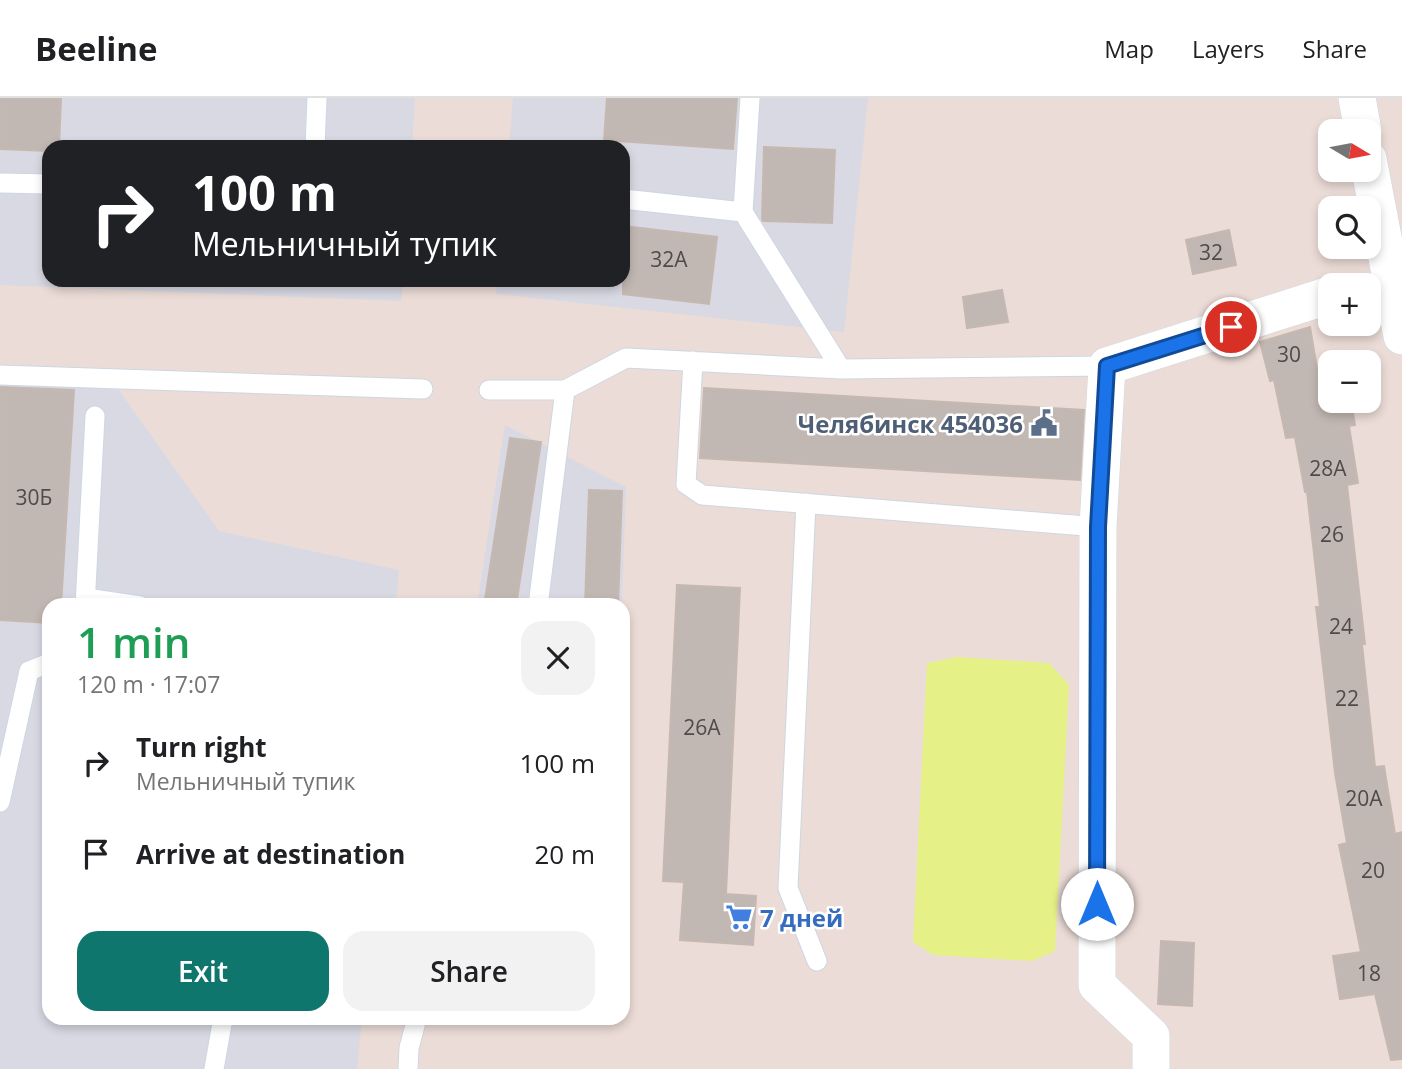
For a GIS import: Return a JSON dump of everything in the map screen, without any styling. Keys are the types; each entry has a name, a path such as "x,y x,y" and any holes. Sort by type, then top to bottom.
{"street":[{"path":"1357,98 1361,119"},
{"path":"1370,182 1375,273"},
{"path":"1381,292 1402,336"},
{"path":"1151,1069 1151,1036 1097,985 1098,527 1107,366 1318,299"}],"lane":[{"path":"315,140 317,98"},
{"path":"750,98 743,212 841,369"},
{"path":"0,183 42,184"},
{"path":"630,200 743,212"},
{"path":"489,390 565,390 626,358 841,369 1107,366"},
{"path":"693,361 686,484 702,495 1098,527"},
{"path":"0,375 423,389"},
{"path":"539,598 565,390"},
{"path":"85,598 95,416"},
{"path":"806,503 788,888 817,961"},
{"path":"0,802 29,671 42,666"},
{"path":"214,1069 222,1025"},
{"path":"408,1069 414,1025"}],"shaded area":[{"path":"0,98 415,98 412,140 42,140 42,287 0,285"},
{"path":"513,98 868,98 844,332 496,294 496,287 630,287 630,140 510,140"},
{"path":"50,287 402,287 401,301"},
{"path":"0,382 119,390 219,531 399,570 397,598 42,598 42,1025 361,1025 357,1069 0,1069"},
{"path":"505,425 626,487 622,598 478,598"}],"green space":[{"path":"956,657 1049,663 1069,685 1055,951 1032,961 933,955 913,942 927,663"}],"building":[{"path":"0,98 61,98 59,140 42,140 42,151 0,149"},
{"path":"607,98 737,98 733,149 604,140"},
{"path":"764,147 835,150 832,223 763,221"},
{"path":"630,227 717,237 709,304 623,294 623,287 630,287"},
{"path":"1229,230 1236,265 1193,274 1186,240"},
{"path":"1002,290 1008,322 967,328 963,297"},
{"path":"1310,327 1318,374 1318,413 1353,413 1355,425 1349,426 1358,483 1347,485 1365,644 1362,644 1375,767 1384,766 1395,834 1402,832 1402,1059 1391,1060 1375,994 1340,999 1333,956 1361,952 1339,845 1347,843 1335,773 1316,607 1320,607 1307,492 1295,437 1286,438 1274,380 1270,381 1260,342"},
{"path":"0,387 74,390 61,598 42,598 42,623 0,620"},
{"path":"704,388 1084,410 1080,480 700,458"},
{"path":"510,438 541,442 517,598 485,598"},
{"path":"589,490 622,491 618,598 585,598"},
{"path":"677,585 740,588 726,894 756,896 753,945 680,940 684,882 663,881"},
{"path":"1161,941 1194,943 1192,1006 1158,1004"}],"place":[{"name":"Челябинск 454036","path":"1044,423"},
{"name":"7 дней","path":"739,917"}],"route":[{"path":"1097,904 1098,527 1107,366 1231,327"}]}
